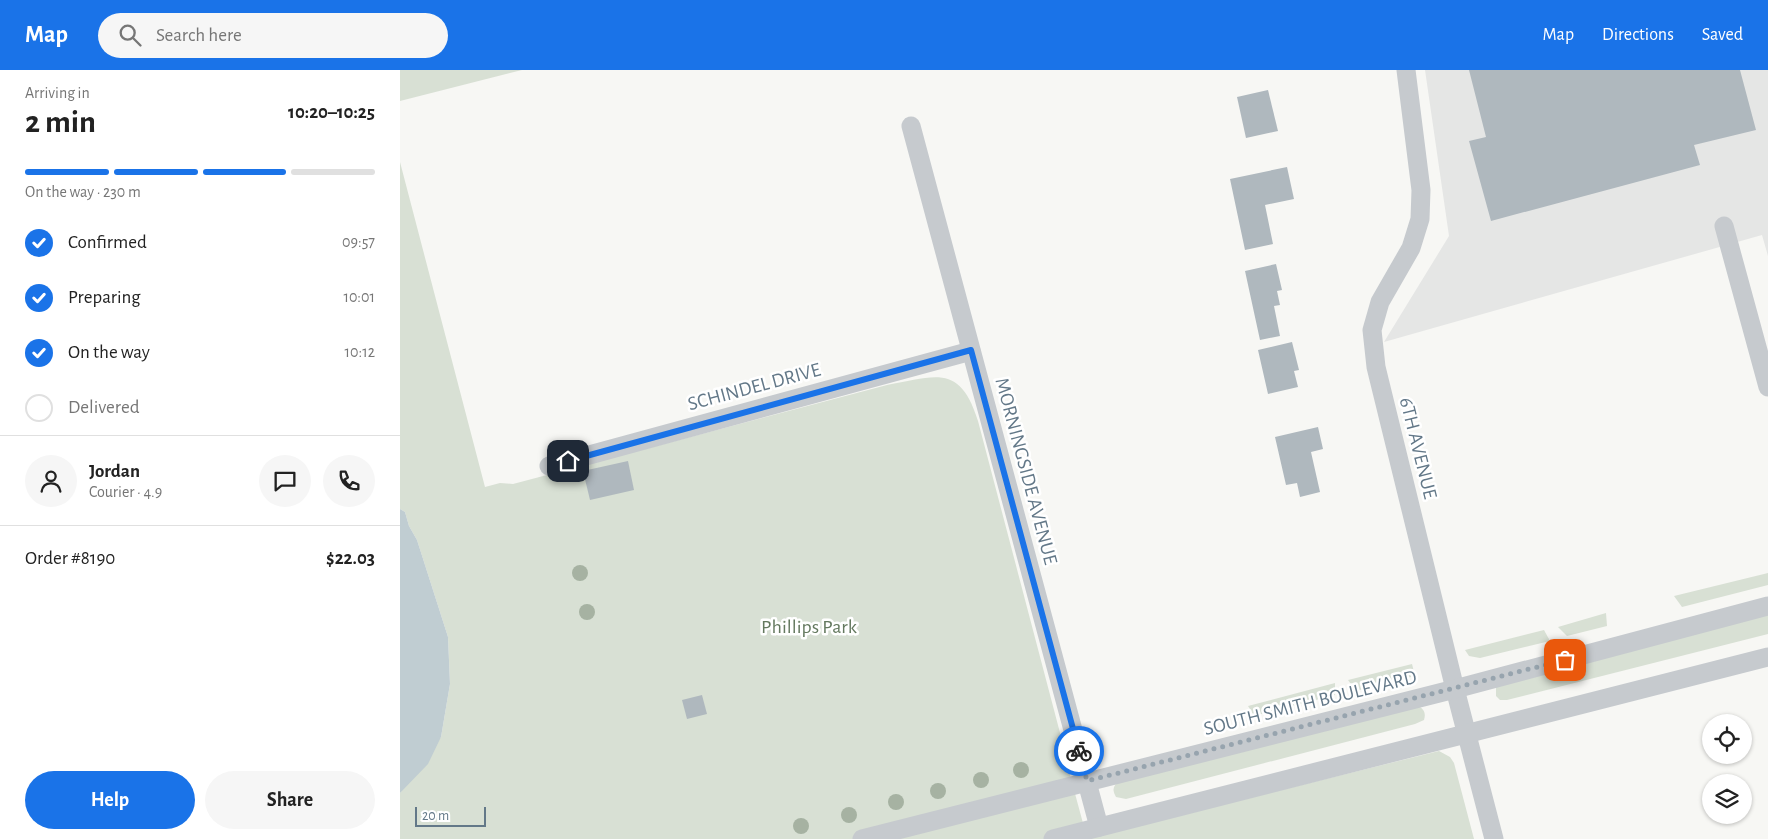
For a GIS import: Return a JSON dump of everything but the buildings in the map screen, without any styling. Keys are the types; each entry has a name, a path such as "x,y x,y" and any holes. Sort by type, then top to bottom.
{"street":[{"name":"6TH AVENUE","path":"1406,70 1421,190 1420,219 1411,248 1380,302 1372,330 1376,367 1454,689 1494,839"},
{"name":"MORNINGSIDE AVENUE","path":"911,126 1099,827"},
{"path":"1724,226 1768,387"},
{"name":"SCHINDEL DRIVE","path":"549,466 971,350"},
{"name":"SOUTH SMITH BOULEVARD","path":"862,839 1454,689 1768,606"},
{"path":"1053,839 1768,657"}],"shaded area":[{"path":"1425,70 1768,70 1768,256 1762,235 1384,342 1449,236"},
{"path":"400,509 405,512 409,526 417,540 448,637 450,684 441,737 428,764 400,793"}],"green space":[{"path":"400,70 522,70 400,101"},
{"name":"Phillips Park","path":"400,162 485,487 500,483 513,484 887,385 933,377 944,378 954,382 963,390 971,403 978,421 1064,753 1068,753 1067,764 1087,838 1439,751 1450,757 1454,763 1474,839 400,839 400,793 441,737 450,684 448,637 417,540 409,526 405,512 400,509"},
{"path":"1768,573 1768,585 1682,607 1674,596"},
{"path":"1606,613 1607,626 1567,636 1558,627"},
{"path":"1768,615 1768,634 1507,700 1500,700 1496,696 1496,686"},
{"path":"1544,630 1550,641 1480,658 1469,656 1465,650"},
{"path":"1412,664 1415,676 1356,691 1348,680"},
{"path":"1335,683 1335,695 1254,716 1248,706"},
{"path":"1418,706 1424,711 1425,718 1415,724 1126,799 1116,797 1114,792 1114,787 1118,781"}],"way so far":[{"path":"1079,751 1087,781 1565,660"}],"route":[{"path":"568,461 971,350 1079,751"}]}
